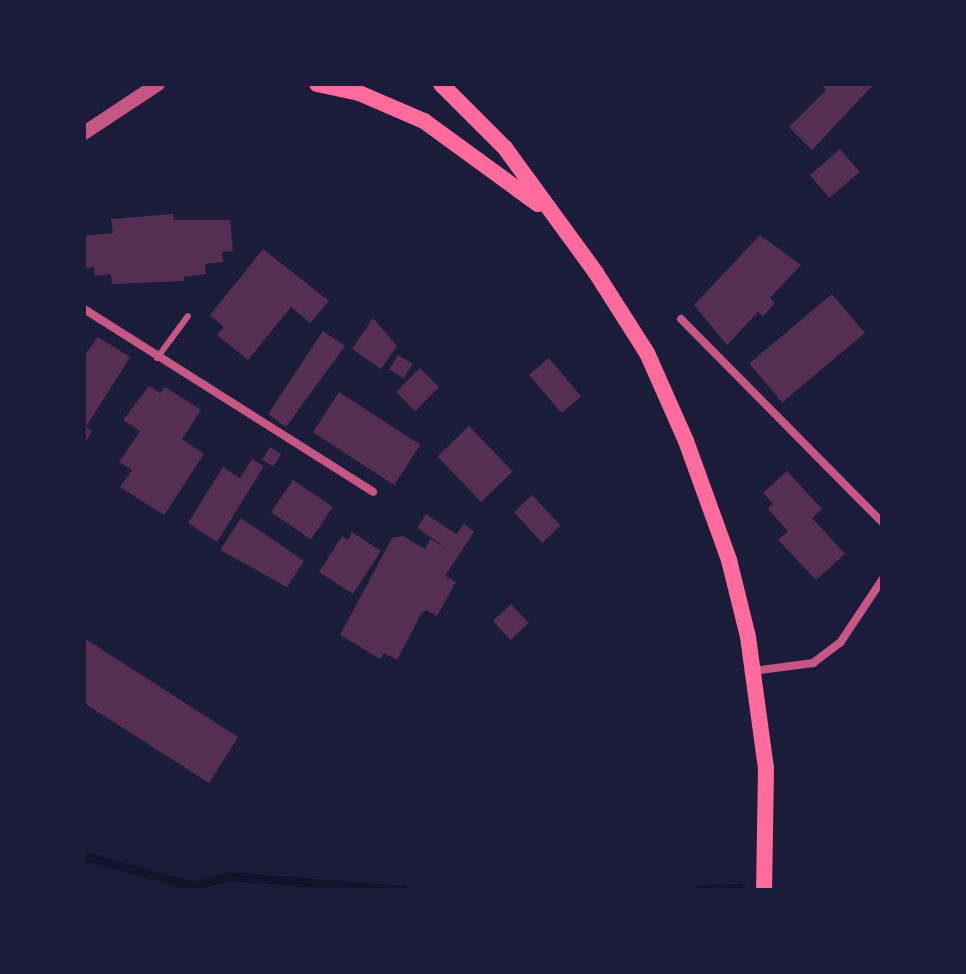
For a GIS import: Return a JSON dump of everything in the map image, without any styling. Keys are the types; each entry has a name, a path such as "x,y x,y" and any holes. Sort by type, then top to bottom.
{"main road":[{"path":"317,84 359,93 424,121 547,211"},
{"path":"441,84 505,148 547,211 596,273 654,368 729,560 753,671 766,768 764,890"}],"street":[{"path":"84,133 158,84"},
{"path":"84,309 373,492"},
{"path":"681,319 882,522"},
{"path":"753,671 813,663 840,643 882,580"}],"lane":[{"path":"157,358 188,316"}],"building":[{"path":"821,84 874,84 812,150 789,127 826,90"},
{"path":"840,149 860,172 829,198 810,175"},
{"path":"173,214 174,220 230,220 233,251 222,252 223,262 205,264 206,274 184,277 184,281 112,284 111,274 95,276 94,267 84,268 84,236 113,233 111,219"},
{"path":"760,235 801,265 770,298 775,303 763,316 758,312 727,345 694,305"},
{"path":"263,249 329,301 310,323 291,307 248,360 217,335 224,327 210,315"},
{"path":"832,294 865,333 782,402 749,363"},
{"path":"373,318 397,346 381,369 352,349"},
{"path":"323,331 345,346 286,427 268,414"},
{"path":"98,337 130,357 86,427 92,431 84,444 84,356"},
{"path":"398,355 413,364 404,378 389,370"},
{"path":"549,358 581,396 561,413 529,375"},
{"path":"420,368 439,387 415,411 396,392"},
{"path":"149,386 160,393 165,387 201,410 182,439 204,454 164,515 120,487 132,470 119,462 140,431 123,420"},
{"path":"339,392 420,445 394,485 313,432"},
{"path":"469,426 513,471 481,502 437,457"},
{"path":"270,447 281,454 273,467 262,460"},
{"path":"252,459 264,466 217,542 188,523 223,467 240,478"},
{"path":"787,471 822,509 812,518 845,554 816,580 778,540 788,531 768,509 773,504 763,493"},
{"path":"293,480 333,507 311,539 271,512"},
{"path":"532,495 561,526 542,543 514,512"},
{"path":"426,514 456,534 464,524 474,532 445,576 456,582 437,616 426,610 397,660 384,653 380,659 340,635 392,538 403,536 425,549 430,539 446,548 417,528"},
{"path":"241,518 304,561 287,587 220,550"},
{"path":"352,532 381,551 353,594 319,572 342,536 348,540"},
{"path":"511,604 529,623 510,640 493,621"},
{"path":"84,638 238,737 209,783 84,703"}],"waterway":[{"path":"84,856 193,886 229,876 403,890"},
{"path":"698,890 740,888"}]}
